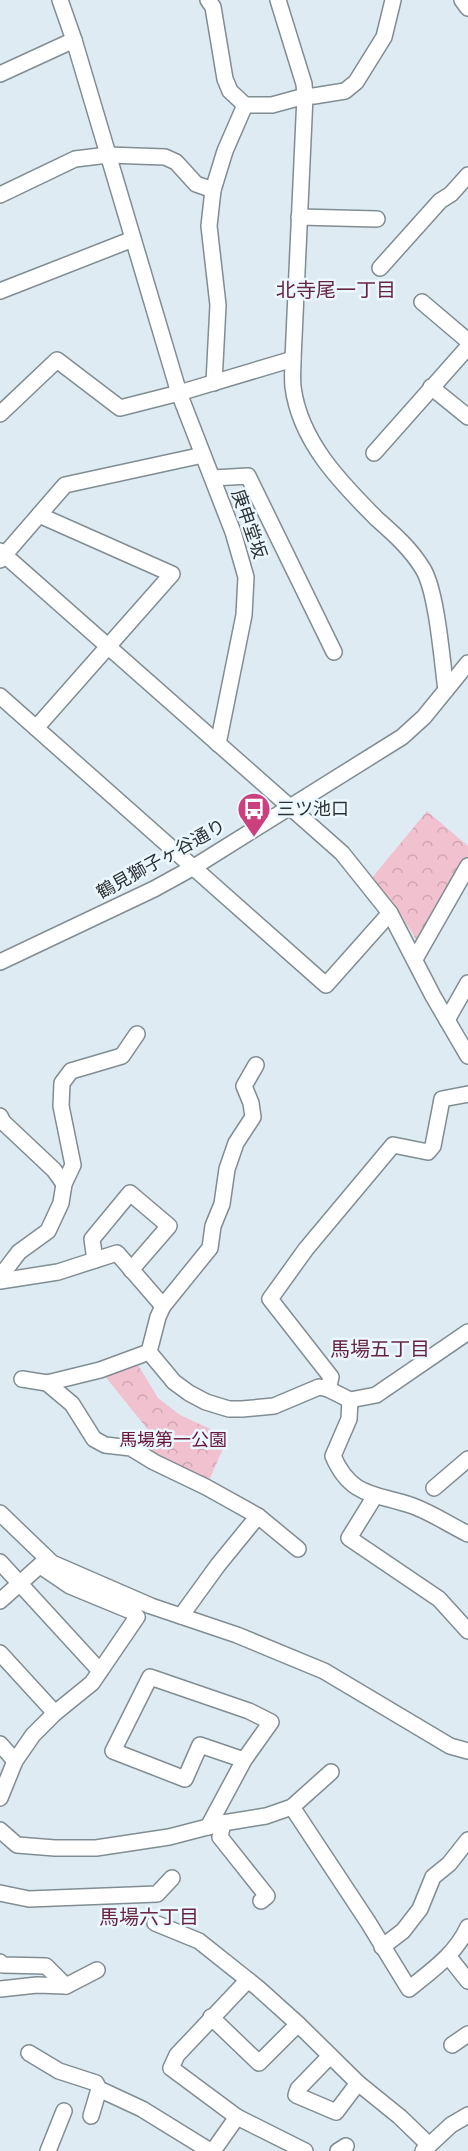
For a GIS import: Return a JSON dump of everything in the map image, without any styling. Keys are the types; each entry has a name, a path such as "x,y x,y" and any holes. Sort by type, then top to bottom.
{"street":[{"name":"庚申堂坂","path":"60,0 74,40 178,393 233,532 246,577 244,615 218,744"},
{"path":"208,0 213,7 225,79 230,92 244,105 273,105 305,96 345,91 356,82 384,37 393,0"},
{"path":"278,0 304,84 305,96 292,359 293,387 300,414 311,441 326,463 369,511 412,553 425,572 432,598 446,690"},
{"path":"462,0 468,8"},
{"path":"0,74 74,40"},
{"path":"214,383 218,305 209,226 213,190 225,151 244,105"},
{"path":"0,195 75,159 108,155 165,157 176,162 196,184 213,190"},
{"path":"380,268 440,201 451,194 468,175"},
{"path":"299,217 377,219"},
{"path":"0,291 133,239"},
{"path":"422,302 468,341"},
{"path":"374,453 468,346"},
{"path":"0,414 57,360 120,408 292,359"},
{"path":"431,387 468,417"},
{"path":"203,455 65,484 1,556 108,646 342,854 390,914 468,1056"},
{"path":"213,478 248,476 334,652"},
{"path":"36,728 172,573 39,515"},
{"name":"鶴見獅子ヶ谷通り","path":"0,962 154,890 408,732 424,717 468,663"},
{"path":"0,696 326,985 390,914"},
{"path":"415,958 468,866"},
{"path":"447,1020 468,983"},
{"path":"0,1279 19,1252 48,1231 61,1203 64,1184 73,1166 61,1106 62,1083 71,1071 122,1056 137,1034"},
{"path":"149,1353 163,1306 210,1248 213,1226 222,1204 227,1169 236,1143 253,1117 251,1103 244,1086 256,1065"},
{"path":"328,1389 331,1377 270,1299 306,1250 393,1145 428,1152 433,1146 442,1099 468,1094"},
{"path":"0,1116 3,1122 54,1170 64,1184"},
{"path":"95,1260 92,1239 130,1193 169,1226 131,1270"},
{"path":"0,1279 58,1272 117,1253 163,1306"},
{"path":"149,1353 163,1371 182,1388 206,1402 229,1409 274,1406 319,1387 350,1400 376,1395 468,1332"},
{"path":"22,1379 47,1383 100,1371 149,1353"},
{"path":"47,1383 72,1404 94,1439 105,1445 131,1448 154,1462 206,1487 258,1516 298,1549"},
{"path":"350,1400 350,1419 333,1456 340,1472 349,1484 375,1496 414,1506 468,1534"},
{"path":"434,1488 468,1459"},
{"path":"375,1496 349,1538 439,1599 468,1630"},
{"path":"0,1513 43,1562 70,1586 133,1612 137,1617 92,1683 55,1713 33,1735 15,1761 0,1798"},
{"path":"181,1616 258,1516"},
{"path":"0,1562 100,1671"},
{"path":"0,1601 43,1562"},
{"path":"43,1562 129,1597 237,1635 324,1671 450,1746 468,1751"},
{"path":"0,1653 55,1713"},
{"path":"244,1760 200,1745 185,1779 112,1751 150,1677 249,1711 271,1722 244,1760 216,1825 220,1837 267,1896 261,1901"},
{"path":"0,1744 15,1761"},
{"path":"0,1830 17,1845 55,1848 96,1848 169,1837 266,1816 292,1807 331,1772"},
{"path":"292,1807 409,1989 449,1957 468,1927"},
{"path":"382,1947 403,1931 420,1909 433,1876 449,1864 468,1840"},
{"path":"0,1893 29,1899 157,1894 172,1878"},
{"path":"155,1923 199,1941 248,1980 298,2024 358,2083 400,2117 426,2148 451,2125 468,2115"},
{"path":"449,1957 468,1981"},
{"path":"0,1962 3,1965 46,1966 66,1986"},
{"path":"0,1989 38,1985 66,1986 97,1970"},
{"path":"248,1980 177,2055 171,2068 237,2117 305,2151"},
{"path":"211,2017 259,2063 298,2024"},
{"path":"452,2045 468,2034"},
{"path":"29,2053 59,2071 96,2083 99,2089 142,2109 211,2151 237,2117"},
{"path":"330,2056 298,2089 296,2095 336,2112 358,2083"},
{"path":"91,2116 99,2089"},
{"path":"48,2151 64,2110"}],"green space":[{"path":"427,811 468,846 468,861 419,944 394,904 371,879"},
{"name":"馬場第一公園","path":"134,1358 158,1398 180,1415 228,1437 208,1483 137,1446 149,1431 100,1370"}],"place":[{"name":"三ツ池口","path":"254,838"}],"district":[{"name":"北寺尾一丁目","path":"336,290"},
{"name":"馬場五丁目","path":"380,1349"},
{"name":"馬場六丁目","path":"149,1917"}]}
